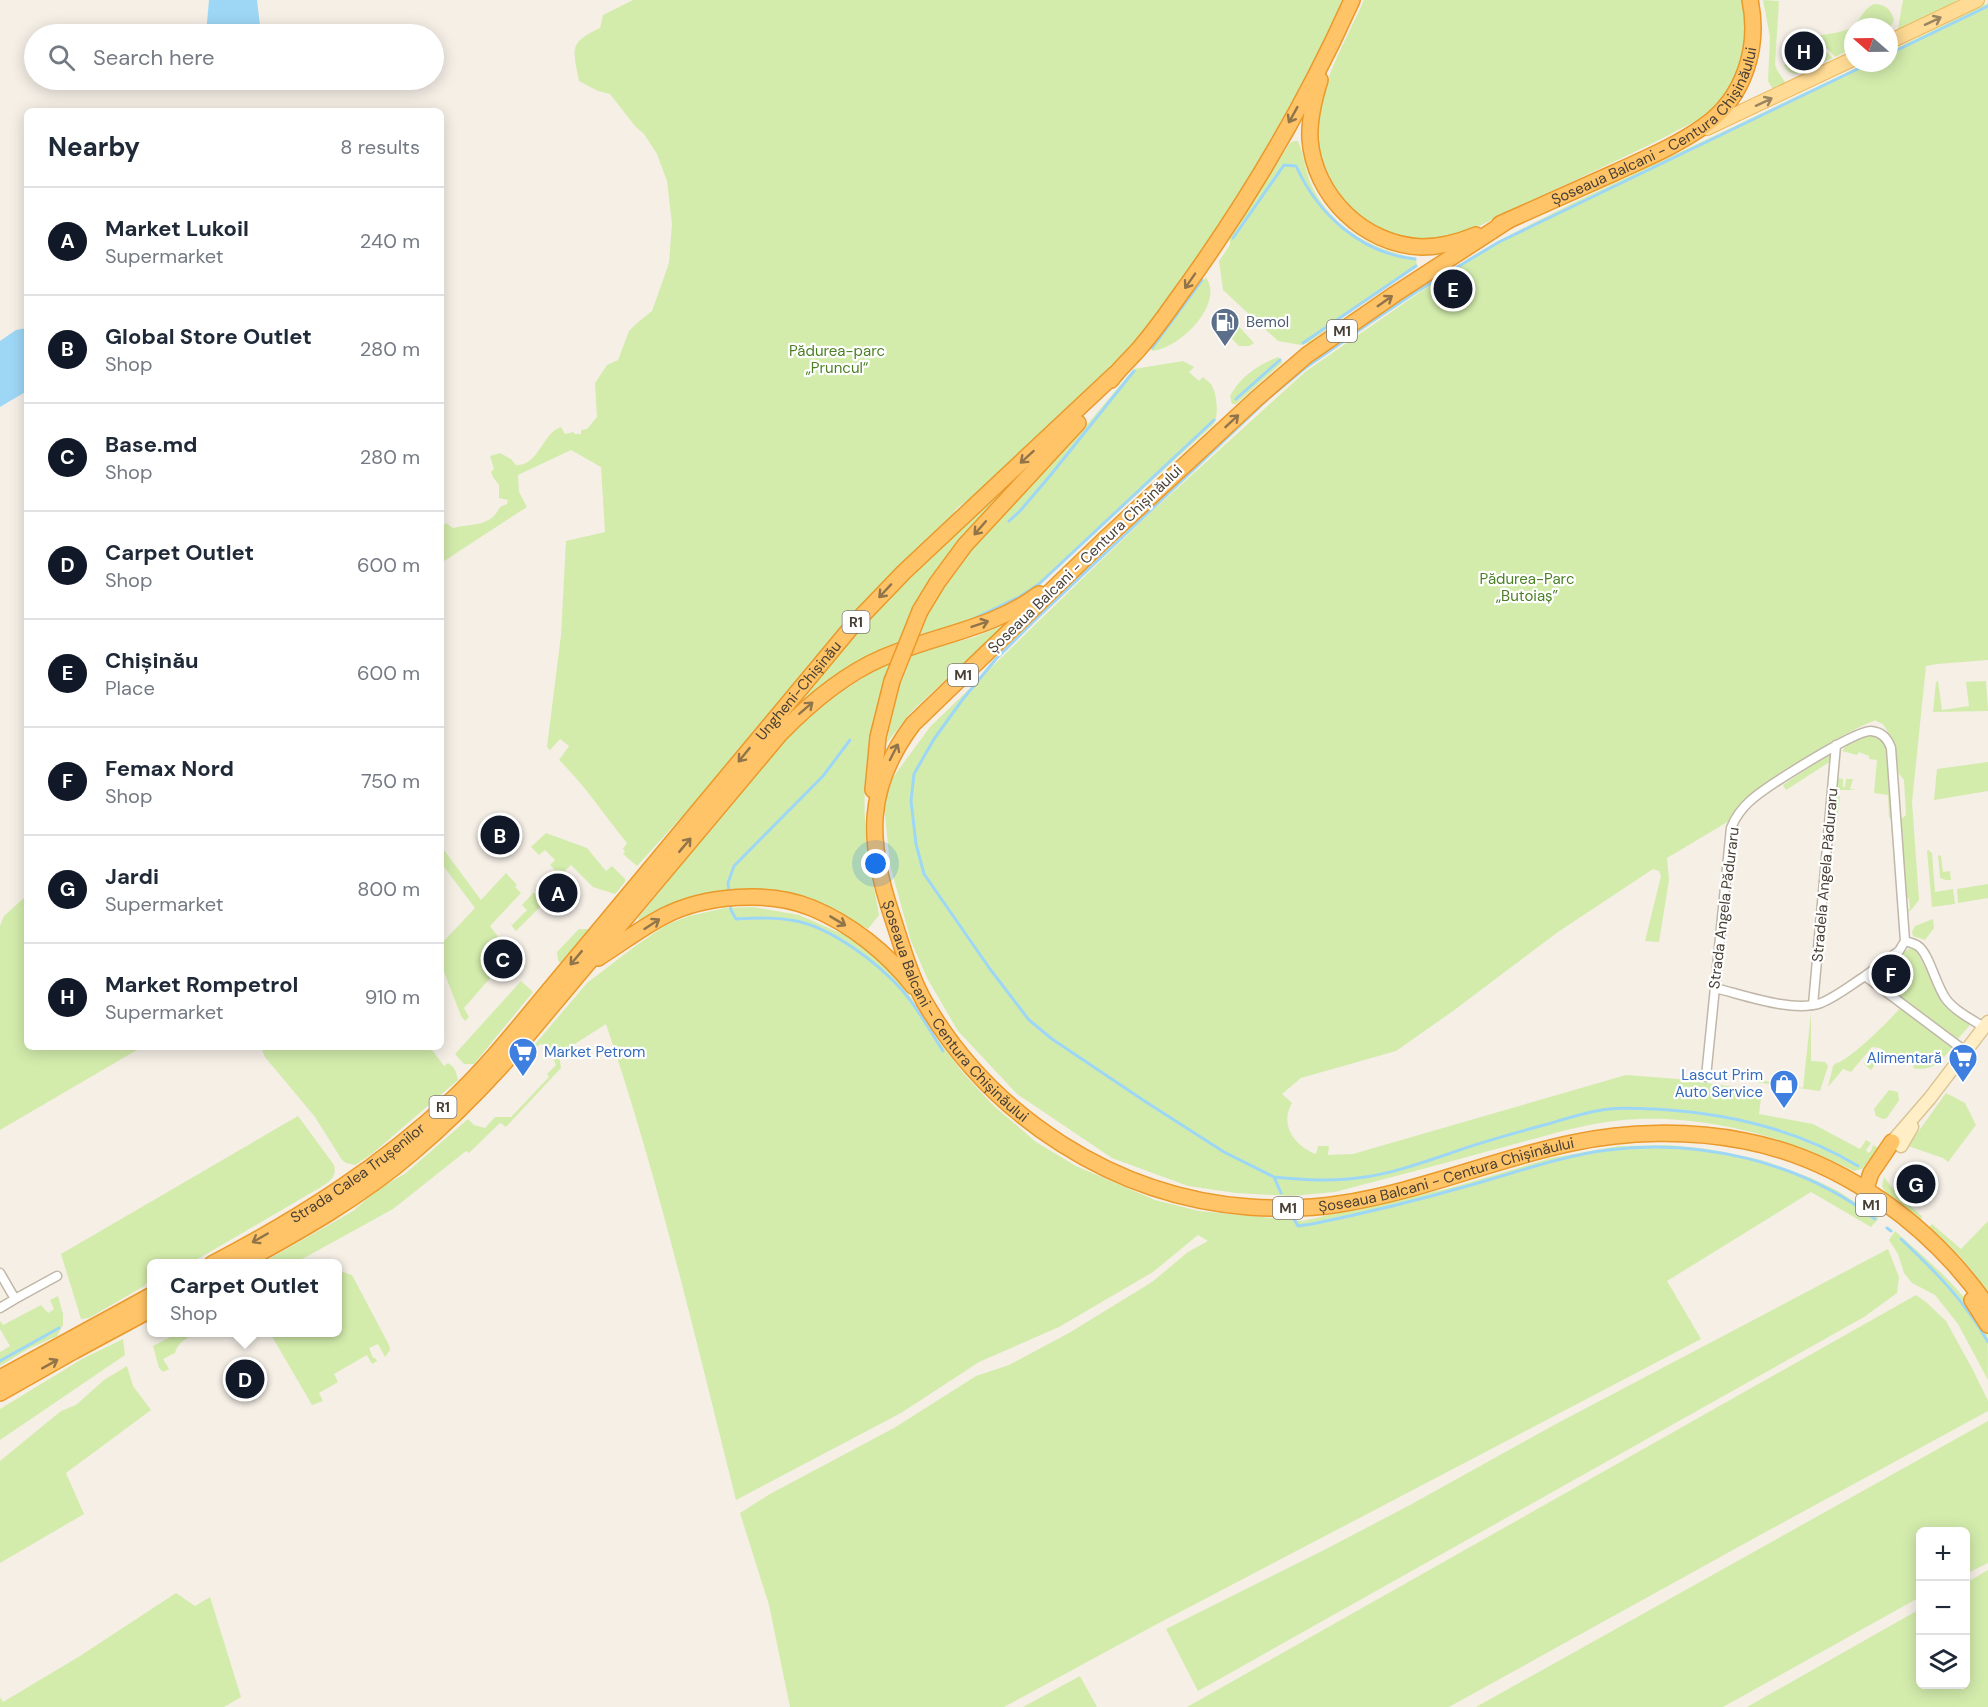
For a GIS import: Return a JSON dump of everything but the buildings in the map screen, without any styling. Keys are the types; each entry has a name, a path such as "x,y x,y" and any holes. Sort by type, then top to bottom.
{"highway":[{"name":"Șoseaua Balcani - Centura Chișinăului","path":"1352,0 1331,46 1274,149 1209,254 1148,339 1115,374 1082,418 965,545 920,611 892,681 878,737 872,786 875,836 889,906 923,998 950,1041 975,1072 1014,1109 1053,1139 1084,1158 1169,1192 1224,1204 1282,1208 1340,1204 1396,1192 1538,1151 1593,1139 1655,1134 1716,1137 1741,1149 1817,1175 1886,1215 1918,1240 1949,1271 1981,1312 1988,1325"},
{"name":"Șoseaua Balcani - Centura Chișinăului","path":"1331,46 1311,117 1310,141 1323,183 1339,208 1351,219 1381,238 1421,247 1450,244 1641,160 1691,135 1712,120 1730,101 1747,70 1754,36 1750,0"},
{"name":"Șoseaua Balcani - Centura Chișinăului","path":"874,807 886,768 898,744 913,724 1230,422 1307,355 1395,294 1509,220"},
{"name":"Ungheni-Chișinău","path":"631,901 757,739 868,609 904,572 1115,374"},
{"name":"Ungheni-Chișinău","path":"631,901 780,735 840,681 881,658 998,618 1028,603 1082,563"},
{"path":"585,967 664,916 682,909 734,897 773,899 809,906 842,923 860,935 896,966 923,998"},
{"name":"Strada Calea Trușenilor","path":"248,1259 339,1207 412,1154 463,1107 585,967 631,901"},
{"name":"Strada Calea Trușenilor","path":"220,1259 299,1216 343,1188 418,1130 478,1073 631,901"},
{"name":"M1","path":"1716,1137 1743,1136 1772,1143 1853,1176 1862,1174 1896,1146"},
{"name":"M1","path":"1716,1137 1805,1164 1853,1189 1864,1188 1936,1244 1962,1272 1988,1307"},
{"name":"M1","path":"1864,1188 1896,1146"},
{"name":"M1","path":"1896,1146 1880,1176 1880,1188 1885,1197 1935,1238 1972,1279 1988,1307"},
{"name":"M1","path":"1864,1188 1872,1201 1898,1219 1932,1248 1965,1283 1988,1316"},
{"path":"0,1378 147,1298"},
{"path":"0,1394 147,1312"}],"main road":[{"path":"1898,38 1977,0"},
{"path":"1691,135 1844,63"},
{"path":"1896,1146 1986,1024"}],"street":[{"name":"Strada Angela Păduraru","path":"1706,1077 1731,828 1734,819 1752,799 1836,745 1871,731 1885,737 1891,748 1905,941"},
{"name":"Stradela Angela Păduraru","path":"1813,1005 1836,745"},
{"path":"1715,988 1796,1007 1813,1005 1824,1002 1865,976 1899,951 1905,941 1916,944 1923,950 1933,975 1949,1003 1986,1024"},
{"path":"1865,976 1965,1052"},
{"path":"0,1273 15,1299"},
{"path":"0,1308 57,1276"}],"green space":[{"name":"Pădurea-parc „Pruncul“","path":"633,0 1343,0 1313,65 1255,168 1215,233 1145,333 1070,410 983,489 957,508 950,518 913,552 851,618 697,800 637,866 623,854 627,843 586,790 559,760 569,746 560,739 550,750 547,747 561,635 566,541 605,532 601,467 571,450 518,475 519,492 527,507 444,561 444,525 446,523 453,528 481,523 491,518 500,507 507,504 508,500 499,498 499,485 491,472 494,469 490,456 500,453 516,465 524,464 535,455 555,430 561,427 565,434 573,432 581,434 581,430 587,429 597,417 595,383 607,365 618,360 629,331 652,311 669,263 672,224 667,181 657,154 644,134 610,94 598,91 579,81 575,48 582,38 600,28 603,15"},
{"path":"1364,0 1744,0 1747,13 1747,40 1741,67 1729,92 1717,106 1702,117 1645,147 1471,230 1450,237 1425,239 1400,235 1376,226 1355,212 1337,194 1325,172 1317,148 1317,122 1324,90"},
{"path":"1763,0 1779,1 1775,64 1787,85 1777,89 1772,88 1768,81 1770,37"},
{"path":"1903,0 1957,0 1951,6 1901,30 1898,29"},
{"name":"Pădurea-Parc „Butoiaș”","path":"1988,3 1988,660 1926,666 1912,802 1919,900 1912,909 1905,914 1905,910 1910,909 1909,898 1905,898 1900,820 1906,815 1904,780 1897,771 1895,743 1883,724 1876,720 1859,727 1811,755 1749,797 1738,807 1729,821 1667,858 1669,880 1659,942 1645,941 1661,876 1659,871 1653,869 1558,932 1396,1051 1301,1078 1282,1094 1292,1103 1287,1119 1291,1134 1302,1146 1316,1154 1318,1146 1329,1146 1328,1155 1353,1154 1626,1075 1678,1079 1762,1091 1759,1114 1813,1124 1860,1149 1866,1140 1871,1143 1866,1150 1868,1153 1873,1145 1879,1148 1862,1169 1854,1171 1803,1149 1750,1132 1695,1122 1640,1119 1574,1128 1335,1192 1291,1196 1236,1193 1188,1186 1112,1158 1017,1094 958,1031 927,978 911,941 890,865 884,805 891,780 930,727 1150,513 1305,372 1469,258 1506,237 1848,72 1898,72 1898,48"},
{"path":"1874,4 1884,6 1893,18 1860,18 1867,8"},
{"path":"1844,30 1844,52 1835,57 1817,36"},
{"path":"1818,44 1833,58 1819,64"},
{"path":"1793,63 1793,67 1808,67 1809,69 1792,73 1784,65"},
{"path":"1298,141 1310,182 1328,211 1353,234 1383,249 1416,258 1417,267 1392,282 1308,343 1301,345 1278,341 1223,290 1219,261 1230,245 1230,236 1290,143"},
{"path":"1206,277 1210,288 1209,300 1196,324 1174,343 1151,351"},
{"path":"1231,320 1254,343 1249,346 1239,346 1222,329"},
{"path":"1278,357 1282,363 1236,404 1232,404 1230,396 1245,377"},
{"path":"1183,361 1194,367 1189,372 1199,381 1203,377 1213,388 1217,410 1214,424 1030,592 980,619 919,637 928,614 926,613 973,547 1073,441 1134,369"},
{"path":"1014,477 1015,481 913,609 900,642 860,659 827,683 768,739 855,632 900,585"},
{"path":"1006,624 911,712 886,744 900,686 913,653 975,637"},
{"path":"892,660 877,705 868,752 865,823 879,915 868,929 811,899 758,889 701,895 667,906 639,921 638,918 774,752 805,719 842,691"},
{"path":"1938,681 1942,710 1969,706 1966,682 1986,681 1988,711 1933,712 1936,682"},
{"path":"1869,735 1881,740 1887,748 1891,819 1888,795 1874,793 1877,760 1869,759 1869,756 1859,752 1857,755 1842,751 1848,743"},
{"path":"1827,755 1830,756 1832,763 1828,763 1786,790 1783,785"},
{"path":"1988,762 1988,791 1934,800 1937,769"},
{"path":"1838,778 1843,779 1843,787 1845,787 1846,779 1853,779 1850,789 1856,790 1839,790 1837,824 1835,825"},
{"path":"546,833 587,848 606,871 612,866 625,879 625,882 615,894 593,887 571,865 560,875 550,865 555,860 545,850 539,855 531,847"},
{"path":"444,850 481,900 506,873 521,893 490,926 511,954 464,1008 469,1017 465,1021 444,972 444,941 475,908 444,867"},
{"path":"1928,850 1932,853 1935,892 1953,889 1955,904 1932,907"},
{"path":"1938,855 1941,856 1943,872 1950,871 1951,880 1940,878"},
{"path":"1988,884 1988,898 1958,903 1957,889"},
{"path":"533,893 545,902 516,931 508,921 512,925 527,910 522,905"},
{"path":"24,898 24,1050 137,1050 0,1130 0,926 4,916"},
{"path":"753,907 799,915 847,936 886,966 910,996 940,1043 964,1074 994,1106 1036,1142 1076,1166 1155,1200 1199,1211 1302,1221 1450,1188 1551,1158 1619,1146 1669,1145 1707,1149 1761,1160 1811,1178 1838,1191 1879,1218 1871,1227 1811,1192 1667,1281 1701,1339 1159,1623 1004,1707 790,1707 769,1605 740,1513 770,1494 894,1428 976,1376 1009,1365 1069,1333 1152,1282 1188,1252 1208,1241 1198,1235 1153,1272 1059,1327 979,1362 901,1413 736,1500 660,1201 606,1024 559,1054 561,1068 506,1127 500,1123 469,1153 466,1151 393,1209 302,1259 269,1259 353,1211 377,1190 406,1173 468,1119 474,1125 485,1128 495,1117 511,1117 549,1077 547,1074 556,1065 548,1046 540,1044 519,1063 587,983 666,925 689,916 725,908"},
{"path":"1933,919 1934,928 1925,940 1913,936 1915,926"},
{"path":"579,929 589,929 560,963 557,952"},
{"path":"1910,948 1916,950 1946,1007 1970,1025 1956,1041 1879,980 1877,975 1880,969"},
{"path":"521,981 533,992 474,1064 464,1064 455,1054"},
{"path":"1901,1007 1951,1045 1952,1048 1944,1057 1931,1067 1920,1069 1913,1068 1915,1060 1872,1047 1851,1072 1843,1069 1828,1087 1833,1066 1850,1056"},
{"path":"1811,1013 1811,1061 1825,1062 1828,1066 1820,1091 1755,1082 1754,1079 1803,1088"},
{"path":"262,1050 432,1050 444,1066 448,1063 453,1067 458,1080 373,1153 355,1165 342,1160 315,1117 265,1057"},
{"path":"1872,1054 1877,1054 1880,1058 1871,1070 1864,1064"},
{"path":"1889,1090 1898,1092 1899,1100 1887,1118 1883,1119 1876,1116 1874,1109"},
{"path":"1946,1093 1965,1103 1976,1125 1948,1162 1943,1158 1908,1146"},
{"path":"298,1116 334,1165 334,1176 330,1181 198,1259 147,1259 147,1283 144,1286 89,1318 81,1319 61,1254"},
{"path":"1884,1177 1898,1195 1922,1216 1921,1222 1887,1195 1882,1186"},
{"path":"1988,1221 1988,1294 1961,1258 1929,1227 1932,1224 1961,1249"},
{"path":"1895,1231 1959,1291 1979,1319 1987,1334 1988,1380 1958,1324 1935,1295 1912,1283 1904,1273 1898,1254 1889,1240"},
{"path":"1888,1249 1899,1277 1897,1293 1864,1317 1198,1691 1166,1629 1410,1505 1554,1425"},
{"path":"342,1273 352,1275 390,1350 385,1357 378,1344 369,1348 373,1358 377,1361 372,1364 367,1355 334,1374 338,1382 319,1393 323,1401 312,1405 272,1337 342,1337"},
{"path":"1916,1295 1946,1321 1988,1401 1988,1411 1449,1707 1187,1707"},
{"path":"58,1296 63,1314 63,1325 57,1336 28,1349 0,1366 0,1352 10,1346 0,1329 0,1321 3,1325 41,1305 48,1313 54,1309 50,1300"},
{"path":"170,1337 190,1337 179,1345 175,1353 163,1359 169,1369 163,1372 159,1368 153,1346"},
{"path":"123,1339 125,1355 0,1440 0,1409 82,1359"},
{"path":"127,1366 133,1386 151,1410 66,1473 84,1514 0,1563 0,1461 61,1411 76,1405 104,1380"},
{"path":"1988,1421 1988,1563 1970,1572 1970,1527 1916,1527 1916,1599 1723,1707 1476,1707"},
{"path":"1988,1570 1988,1707 1747,1707 1916,1611 1916,1689 1970,1689 1970,1581"},
{"path":"176,1593 195,1606 210,1597 241,1697 224,1707 0,1707 0,1697 3,1702 80,1656"},
{"path":"1080,1676 1097,1707 1023,1707"}],"water":[{"path":"209,0 257,0 260,24 207,24"},
{"path":"24,329 24,393 0,407 0,341 16,330"}],"waterway":[{"path":"1898,50 1988,6"},
{"path":"1281,1193 1274,1177 1224,1152 1052,1039 1029,1020 990,969 924,874 916,844 911,801 914,774 934,739 996,659 1270,397 1305,368 1416,292 1499,242 1851,72"},
{"path":"1233,238 1284,165 1296,166 1316,200 1343,228 1376,249 1415,259"},
{"path":"1303,343 1416,266"},
{"path":"1152,348 1202,280"},
{"path":"1236,399 1280,360"},
{"path":"1009,521 1049,477 1134,371"},
{"path":"971,620 1019,597 1039,584 1214,420"},
{"path":"729,892 728,883 734,866 823,776 850,740"},
{"path":"730,904 736,919 774,918 796,921 824,931 854,948 902,990 919,1012 943,1051"},
{"path":"1274,1177 1330,1180 1375,1175 1578,1115 1620,1108 1708,1114 1760,1125 1811,1142 1858,1166"},
{"path":"1294,1219 1298,1226 1312,1224 1412,1201 1574,1156 1643,1147 1713,1152 1782,1169 1815,1182 1846,1199 1875,1219"},
{"path":"1887,1228 1891,1231"},
{"path":"1901,1239 1949,1287 1988,1342"},
{"path":"0,1361 59,1328"}],"place":[{"name":"Market Rompetrol","path":"1804,51"},
{"name":"Chișinău","path":"1453,289"},
{"name":"Bemol","path":"1225,348"},
{"name":"Global Store Outlet","path":"500,835"},
{"name":"Market Lukoil","path":"558,893"},
{"name":"Base.md","path":"503,959"},
{"name":"Femax Nord","path":"1891,974"},
{"name":"Market Petrom","path":"523,1078"},
{"name":"Alimentară","path":"1963,1084"},
{"name":"Lascut Prim Auto Service","path":"1784,1110"},
{"name":"Jardi","path":"1916,1184"},
{"name":"Carpet Outlet","path":"245,1379"}]}
